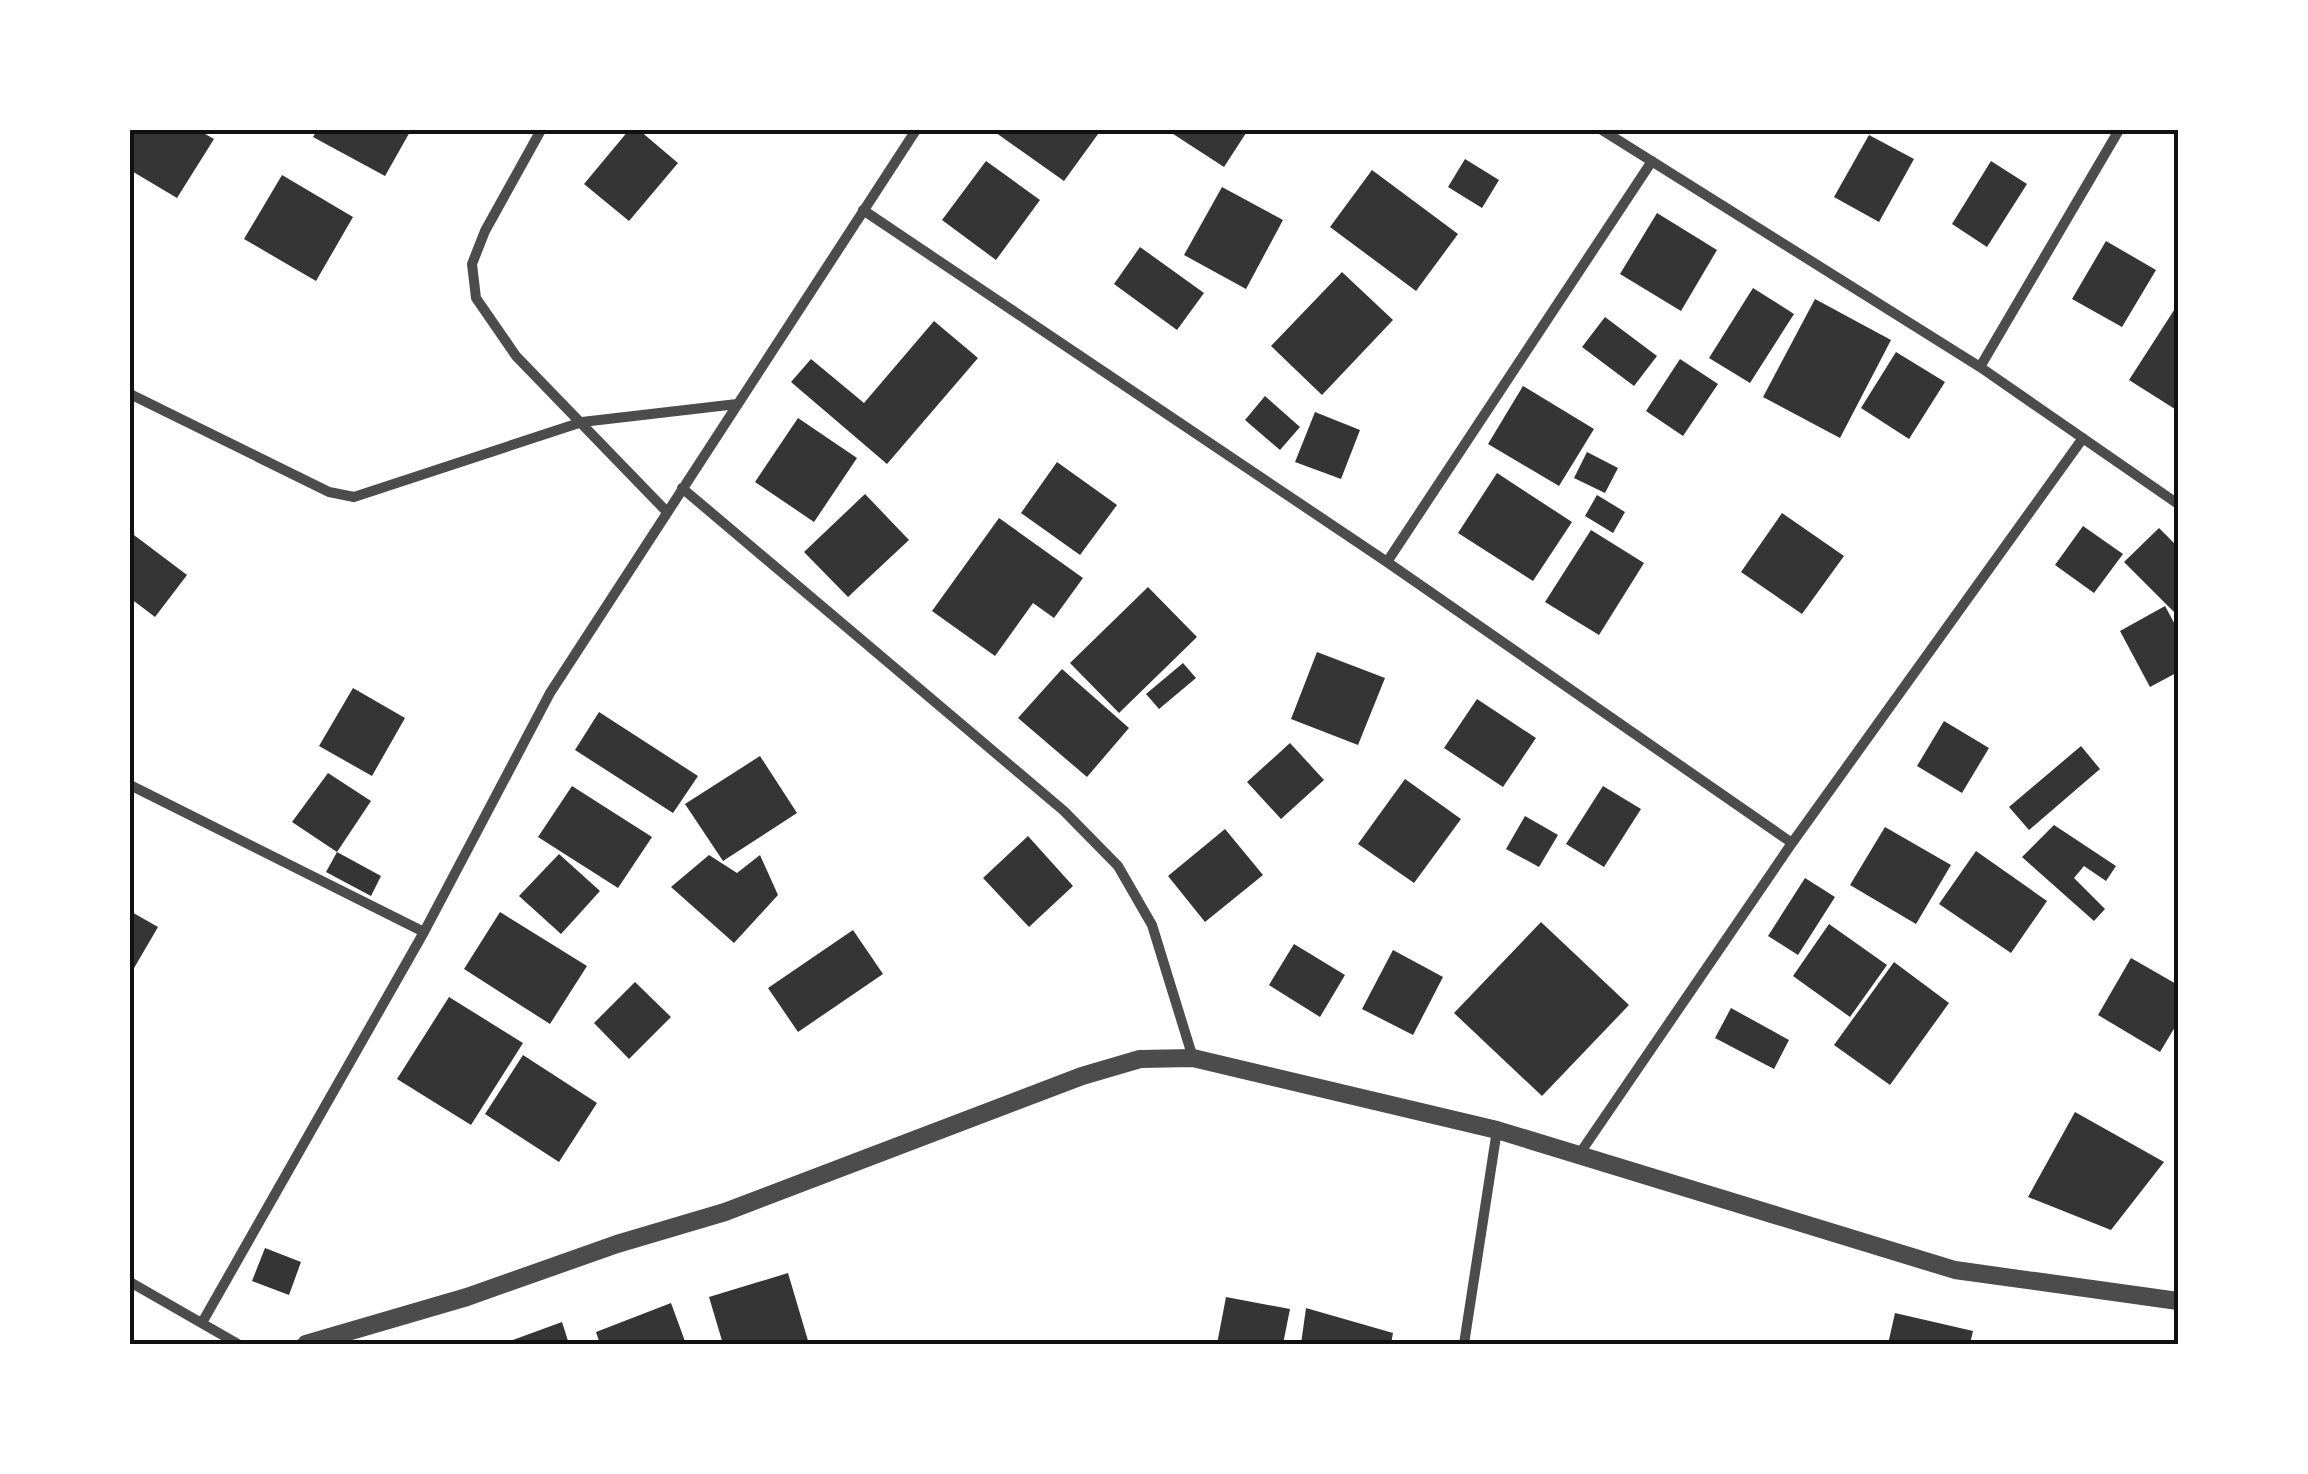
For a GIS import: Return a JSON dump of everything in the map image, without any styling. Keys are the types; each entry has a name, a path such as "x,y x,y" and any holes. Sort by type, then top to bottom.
{"street":[{"path":"541,130 484,231 472,264 476,298 516,356 666,512"},
{"path":"203,1321 424,932 550,693 916,130"},
{"path":"1602,130 1980,366 2178,504"},
{"path":"1980,366 2119,130"},
{"path":"1387,562 1652,161"},
{"path":"863,210 1387,562 1792,842"},
{"path":"130,394 328,492 354,497 582,422 737,404"},
{"path":"1578,1156 1792,842 2083,438"},
{"path":"682,488 1064,811 1118,866 1152,925 1194,1058"},
{"path":"130,785 424,932"},
{"path":"306,1344 467,1297 618,1244 725,1212 1082,1076 1140,1059 1194,1058 1497,1130 1954,1270 2178,1302"},
{"path":"1464,1344 1497,1130"},
{"path":"130,1282 238,1344"}],"building":[{"path":"136,130 198,130 214,139 177,198 130,170 130,140"},
{"path":"317,130 411,130 385,176 313,137"},
{"path":"629,130 639,130 678,163 629,221 584,184"},
{"path":"992,130 1101,130 1064,181"},
{"path":"1167,130 1248,130 1224,167"},
{"path":"1869,135 1914,159 1879,222 1834,197"},
{"path":"1465,159 1499,180 1482,208 1448,187"},
{"path":"986,161 1040,200 996,260 942,220"},
{"path":"1991,161 2027,184 1987,247 1952,224"},
{"path":"1372,170 1458,234 1416,291 1330,227"},
{"path":"282,175 353,217 316,281 244,239"},
{"path":"1222,187 1283,220 1246,289 1184,255"},
{"path":"1657,213 1717,250 1681,311 1620,274"},
{"path":"2106,241 2156,270 2122,327 2072,299"},
{"path":"1140,247 1204,293 1177,330 1114,284"},
{"path":"1342,272 1393,320 1322,395 1271,346"},
{"path":"1753,288 1794,314 1750,383 1709,358"},
{"path":"1815,299 1891,340 1840,438 1763,397"},
{"path":"2178,304 2178,411 2129,380"},
{"path":"1605,317 1657,356 1634,386 1582,347"},
{"path":"934,321 978,358 887,464 791,382 811,359 864,403"},
{"path":"1896,352 1945,382 1909,439 1861,408"},
{"path":"1680,359 1718,384 1683,436 1646,411"},
{"path":"1523,386 1594,429 1559,486 1488,444"},
{"path":"1265,396 1300,427 1280,450 1245,420"},
{"path":"1315,412 1360,430 1341,479 1295,462"},
{"path":"798,418 857,458 814,522 755,482"},
{"path":"1587,452 1618,468 1605,493 1574,478"},
{"path":"1057,462 1117,505 1080,555 1021,513"},
{"path":"1497,473 1572,522 1533,581 1458,533"},
{"path":"865,494 909,540 848,597 804,552"},
{"path":"1597,495 1625,512 1613,533 1585,516"},
{"path":"1782,513 1844,556 1802,614 1741,572"},
{"path":"999,518 1083,578 1054,618 1033,603 995,656 932,611"},
{"path":"2083,526 2123,554 2094,593 2055,565"},
{"path":"2159,528 2178,547 2178,616 2124,562"},
{"path":"1591,530 1644,563 1599,635 1545,602"},
{"path":"130,532 187,575 155,617 130,598"},
{"path":"1148,587 1197,637 1119,713 1070,663"},
{"path":"2165,606 2178,630 2178,672 2150,687 2120,631"},
{"path":"1317,652 1385,678 1358,745 1291,719"},
{"path":"1183,663 1196,678 1159,709 1146,694"},
{"path":"1062,669 1129,728 1087,777 1018,718"},
{"path":"353,688 405,718 372,776 319,746"},
{"path":"1477,699 1536,738 1503,787 1444,748"},
{"path":"599,712 698,776 673,813 575,750"},
{"path":"1944,721 1989,748 1962,793 1917,766"},
{"path":"1290,743 1324,780 1281,819 1247,782"},
{"path":"2081,746 2100,769 2029,830 2009,807"},
{"path":"760,756 797,813 723,861 685,804"},
{"path":"328,773 371,801 337,852 292,822"},
{"path":"1405,779 1461,819 1414,883 1358,844"},
{"path":"572,786 652,837 618,888 538,837"},
{"path":"1603,786 1641,809 1604,867 1566,844"},
{"path":"1525,816 1558,835 1539,867 1506,849"},
{"path":"2054,825 2116,866 2106,881 2084,866 2074,878 2105,909 2094,921 2022,857"},
{"path":"1885,827 1951,865 1916,924 1850,885"},
{"path":"1225,829 1263,875 1205,922 1168,876"},
{"path":"1028,836 1073,886 1029,927 983,878"},
{"path":"1976,851 2047,901 2011,953 1939,904"},
{"path":"337,852 381,876 371,896 326,872"},
{"path":"559,854 600,891 561,934 519,896"},
{"path":"709,855 737,873 760,855 778,895 734,943 671,887"},
{"path":"1805,878 1835,897 1798,955 1768,936"},
{"path":"130,911 158,927 130,975"},
{"path":"500,912 587,966 550,1024 464,969"},
{"path":"1541,922 1629,1005 1542,1096 1454,1013"},
{"path":"1829,924 1887,965 1850,1017 1793,976"},
{"path":"853,930 883,974 798,1032 768,988"},
{"path":"1294,944 1345,975 1320,1017 1269,985"},
{"path":"1393,950 1443,977 1413,1035 1362,1009"},
{"path":"2131,958 2178,985 2178,1022 2160,1052 2098,1015"},
{"path":"1894,962 1949,1003 1890,1085 1834,1045"},
{"path":"635,982 671,1017 629,1059 594,1023"},
{"path":"449,997 523,1043 471,1125 397,1079"},
{"path":"1731,1008 1789,1040 1774,1069 1715,1038"},
{"path":"523,1055 597,1103 559,1162 485,1114"},
{"path":"2075,1112 2164,1162 2111,1230 2028,1197"},
{"path":"265,1248 301,1262 289,1295 252,1281"},
{"path":"788,1273 809,1344 723,1344 709,1297"},
{"path":"1226,1297 1290,1309 1283,1344 1217,1344"},
{"path":"671,1303 686,1344 600,1344 596,1332"},
{"path":"1306,1308 1393,1333 1391,1344 1301,1344"},
{"path":"1895,1313 1973,1331 1970,1344 1888,1344"},
{"path":"562,1322 569,1344 502,1344"}]}
